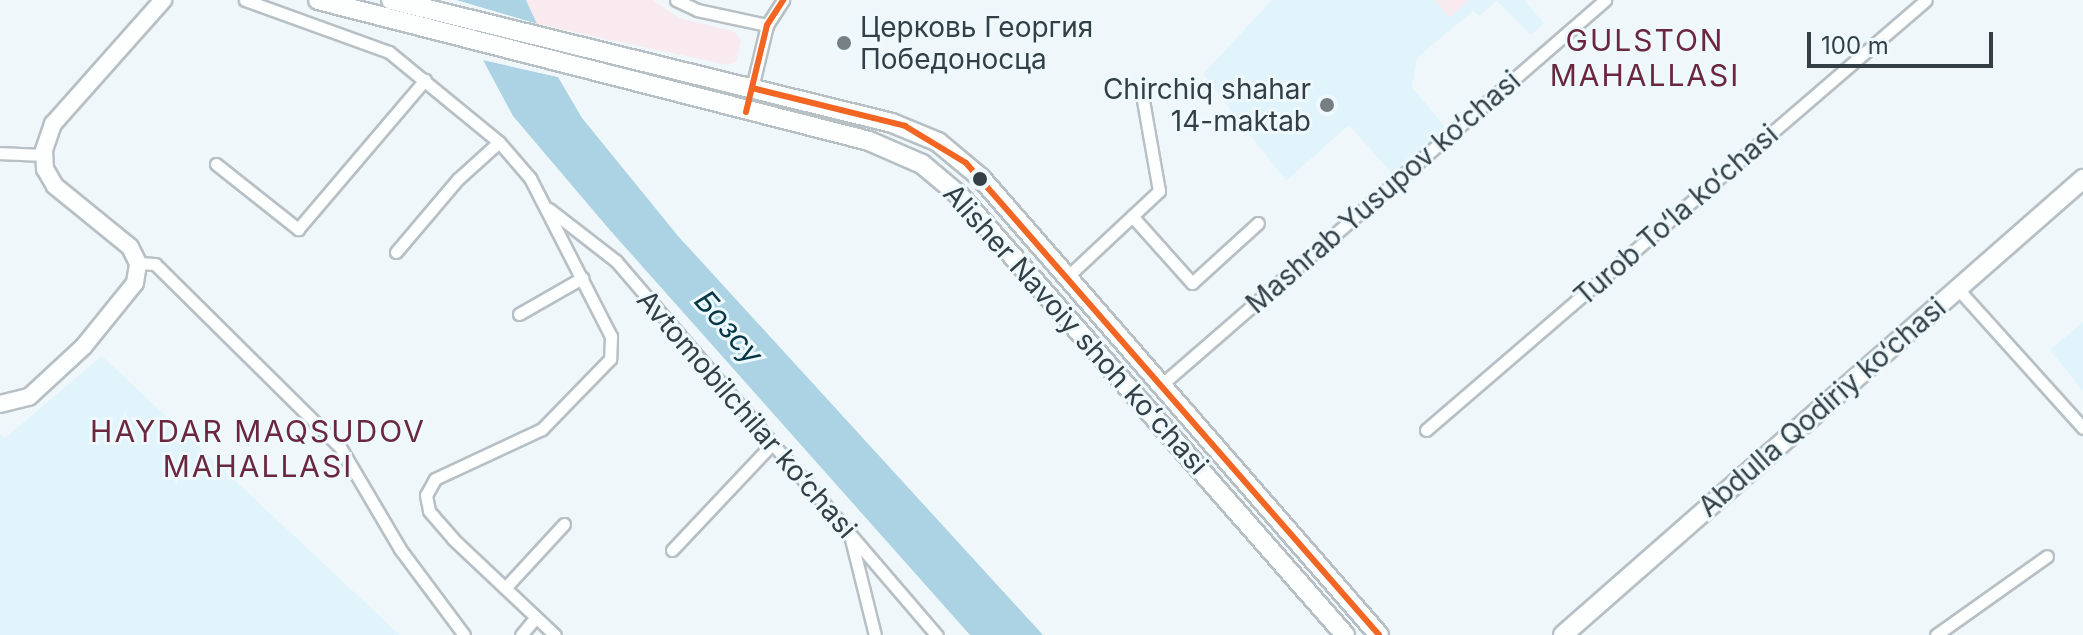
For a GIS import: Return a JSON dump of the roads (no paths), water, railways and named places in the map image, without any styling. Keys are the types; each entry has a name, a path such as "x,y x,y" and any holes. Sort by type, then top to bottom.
{"main road":[{"name":"Alisher Navoiy shoh koʻchasi","path":"318,0 888,147 947,182 1345,635"},
{"name":"Alisher Navoiy shoh koʻchasi","path":"391,0 752,88 927,135 981,178 1379,635"},
{"path":"746,112 752,88"},
{"name":"Abdulla Qodiriy ko‘chasi","path":"1563,635 2083,179"}],"street":[{"path":"0,404 29,397 84,346 132,289 138,263 126,243 55,186 44,155 53,124 163,0"},
{"path":"245,0 389,52 499,142 530,178 611,336 610,359 542,429 435,479 426,495 429,511 555,635"},
{"path":"676,0 697,10 767,25"},
{"path":"752,88 767,25 783,0"},
{"name":"Mashrab Yusupov ko‘chasi","path":"1161,385 1605,0"},
{"name":"Turob To‘la ko‘chasi","path":"1426,430 1926,0"},
{"path":"216,164 298,229 425,80"},
{"path":"1067,277 1159,191 1142,95"},
{"path":"396,252 458,179 499,142"},
{"path":"0,153 44,155"},
{"name":"Avtomobilchilar ko‘chasi","path":"545,206 616,261 770,446 848,529 937,635"},
{"path":"1132,216 1192,283 1258,223"},
{"path":"138,263 155,264 340,447 400,549 464,635"},
{"path":"519,314 582,278"},
{"path":"1957,288 2083,428"},
{"path":"672,550 770,446"},
{"path":"505,588 564,524"},
{"path":"848,529 875,635"},
{"path":"1936,635 2047,556"},
{"path":"521,635 536,617"}],"water":[{"path":"456,0 526,0 537,24"},
{"name":"Бозсу","path":"483,60 558,77 582,118 678,236 1043,635 970,635 609,229 513,116"}],"place":[{"name":"Церковь Георгия Победоносца","path":"844,43"},
{"name":"Chirchiq shahar 14-maktab","path":"1327,105"}],"district":[{"name":"GULSTON MAHALLASI","path":"1645,57"},
{"name":"HAYDAR MAQSUDOV MAHALLASI","path":"258,448"}]}
